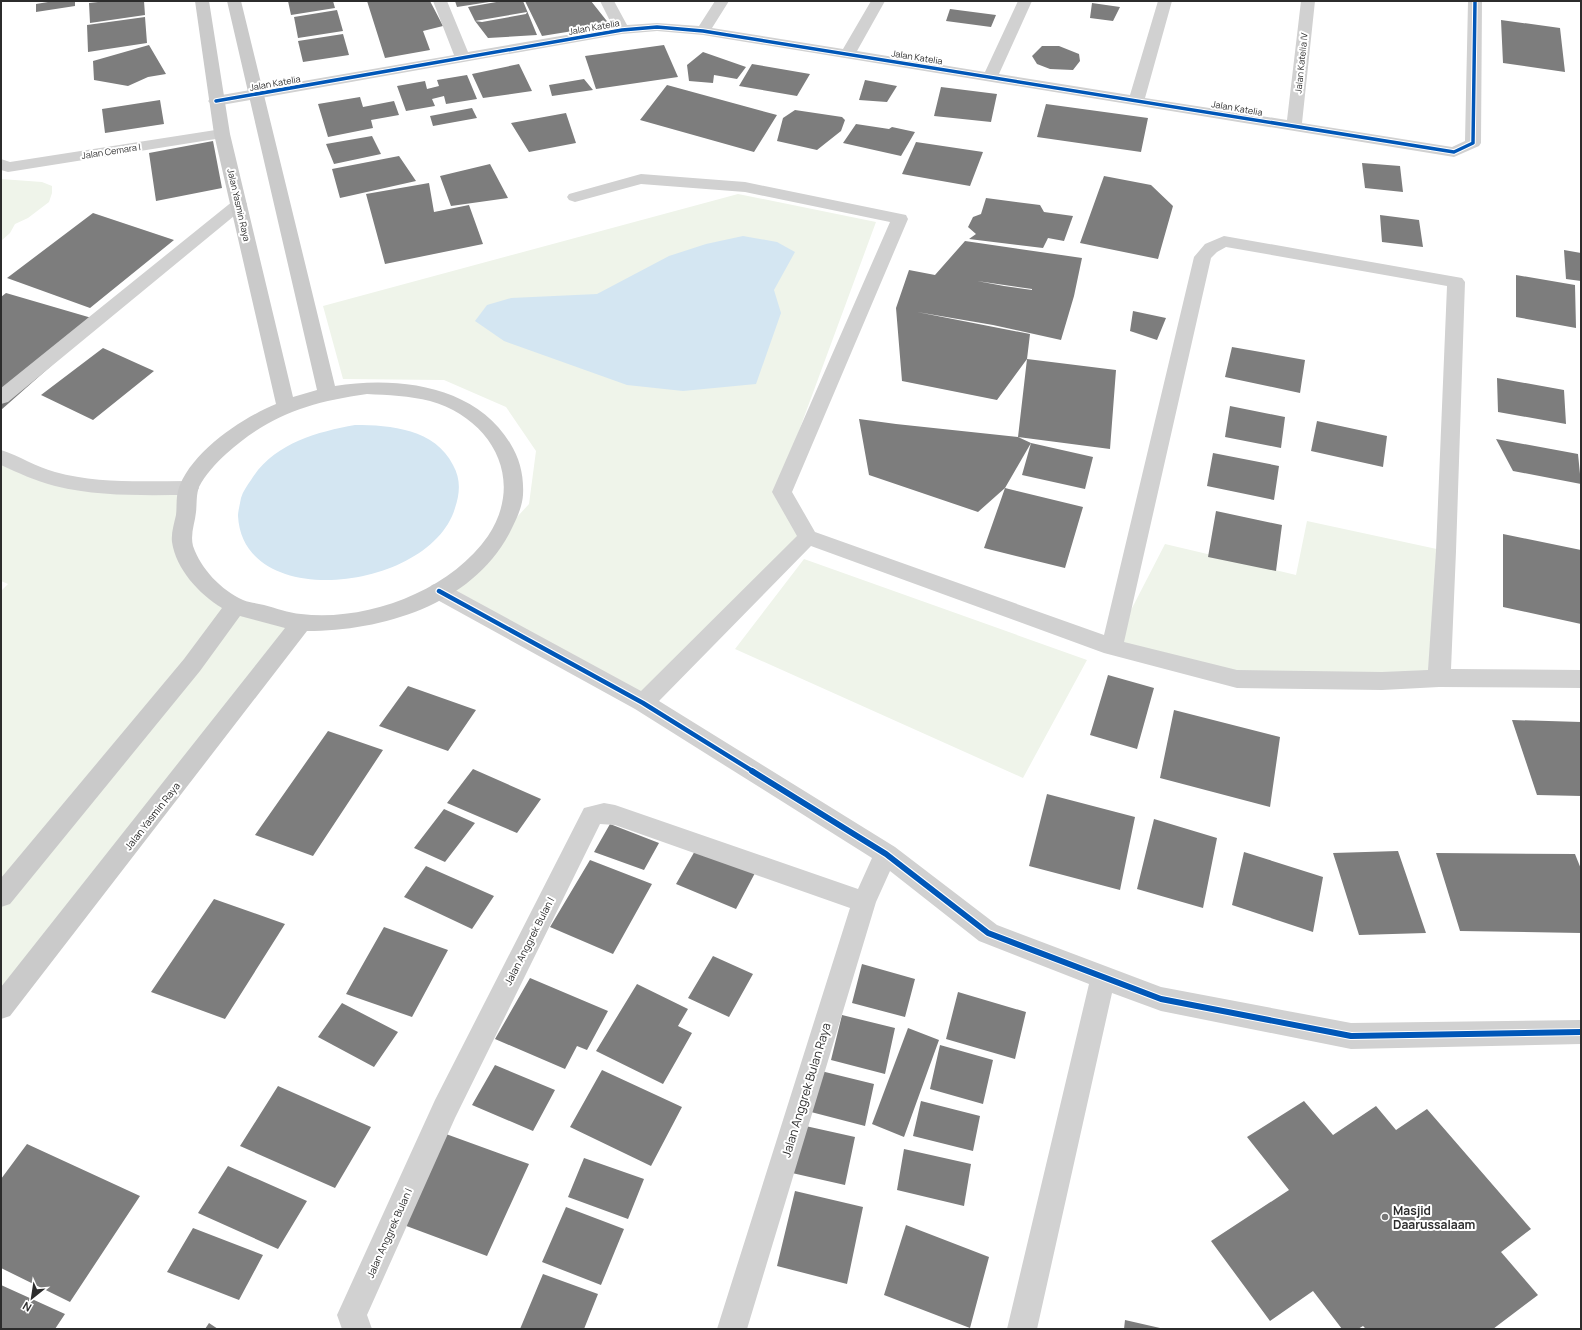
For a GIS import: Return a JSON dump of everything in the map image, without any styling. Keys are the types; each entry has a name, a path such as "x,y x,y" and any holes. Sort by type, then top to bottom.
{"street":[{"name":"Jalan Yasmin Raya","path":"202,1 222,134 286,406"},
{"path":"234,1 327,393"},
{"path":"440,1 464,58"},
{"path":"607,1 622,30"},
{"path":"703,31 722,1"},
{"path":"848,54 878,1"},
{"path":"990,78 1025,1"},
{"path":"1137,100 1165,1"},
{"name":"Jalan Katelia IV","path":"1294,126 1308,1"},
{"name":"Jalan Katelia","path":"216,101 622,30 657,27 703,31 1454,152 1473,143 1475,1"},
{"name":"Jalan Cemara I","path":"1,164 16,166 222,134"},
{"path":"575,197 641,179 745,187 900,219 782,492 808,537 1112,647 1237,679 1382,681 1439,678 1581,679"},
{"path":"1,398 239,204"},
{"path":"1112,647 1202,257 1211,248 1224,241 1456,282 1446,551 1439,678"},
{"path":"367,388 405,390 439,398 469,412 493,431 508,455 515,482 510,511 495,541 472,568 439,591 407,606 372,617 337,623 301,623 235,606 208,588 191,567 182,543 189,488 205,463 230,439 260,418 286,406 327,393 367,388"},
{"path":"1,457 54,478 92,486 123,488 189,488"},
{"path":"643,703 808,537"},
{"path":"439,591 643,703 886,854 988,933 1103,978 1161,999 1351,1036 1581,1032"},
{"path":"1,896 187,671 235,606"},
{"name":"Jalan Yasmin Raya","path":"1,1007 301,623"},
{"name":"Jalan Anggrek Bulan I","path":"357,1329 352,1315 445,1109 592,815 604,813 615,815 864,902"},
{"name":"Jalan Anggrek Bulan Raya","path":"732,1329 864,902 886,854"},
{"path":"1022,1329 1103,978"}],"shaded area":[{"path":"1,179 42,182 52,186 52,193 49,202 28,218 15,224 10,233 1,241"},
{"path":"738,194 876,222 776,493 808,537 643,703 439,591 495,541 529,504 536,451 506,407 444,380 343,379 323,306"},
{"path":"1,457 54,478 189,488 182,543 208,588 301,623 1,1008 1,591 8,584 1,581"},
{"path":"1307,521 1446,551 1439,678 1237,679 1112,647 1165,544 1296,575"},
{"path":"804,559 1087,660 1023,778 735,649"}],"water":[{"path":"743,236 777,242 795,252 774,290 781,313 756,384 683,391 627,385 504,341 475,321 487,305 511,298 597,294 669,256 706,244"},
{"path":"355,425 383,426 411,432 424,437 445,453 456,470 459,491 455,508 439,536 412,558 377,572 339,580 303,578 271,568 248,547 238,516 241,498 245,489 260,468 271,457 283,449 325,431"}],"building":[{"path":"54,1 75,1 75,6 36,12 36,4"},
{"path":"107,1 144,1 145,15 90,23 89,3"},
{"path":"288,1 333,1 335,8 291,15"},
{"path":"367,1 430,1 443,26 423,31 430,50 385,58"},
{"path":"455,1 489,1 489,2 457,7"},
{"path":"502,1 523,1 537,35 488,38 475,21 468,7","holes":["527,12 526,14 482,22 475,21"]},
{"path":"525,1 591,1 610,25 542,36"},
{"path":"1092,3 1120,7 1113,21 1090,18"},
{"path":"950,9 996,15 991,27 946,21"},
{"path":"337,10 343,31 298,38 294,17"},
{"path":"145,17 147,43 88,52 87,25"},
{"path":"1501,20 1560,28 1565,72 1503,63"},
{"path":"343,34 349,55 303,62 298,41"},
{"path":"149,45 166,74 148,77 128,86 94,80 93,61"},
{"path":"664,45 678,77 596,89 585,56"},
{"path":"1042,46 1059,46 1079,54 1080,61 1073,70 1050,69 1037,64 1032,56"},
{"path":"703,52 746,67 737,79 714,75 713,83 689,81 687,65"},
{"path":"519,64 532,91 483,98 472,74"},
{"path":"752,64 810,74 797,96 739,86"},
{"path":"467,75 477,99 446,104 444,96 432,99 435,106 406,111 397,86 425,81 427,89 439,86 437,80"},
{"path":"584,79 593,90 552,96 549,85"},
{"path":"865,80 897,86 887,102 859,100"},
{"path":"667,85 777,115 754,152 640,120"},
{"path":"941,87 997,94 991,122 934,116"},
{"path":"360,97 363,107 394,101 399,115 371,120 373,128 328,137 318,104"},
{"path":"160,100 164,124 105,133 102,109"},
{"path":"1046,104 1148,118 1141,152 1037,137"},
{"path":"472,108 477,118 433,126 430,116"},
{"path":"795,110 842,117 845,120 841,131 817,150 777,141 783,118"},
{"path":"566,113 576,143 529,152 511,123"},
{"path":"856,124 889,129 892,127 915,132 901,156 843,143"},
{"path":"372,136 381,154 334,164 326,144"},
{"path":"213,141 222,188 156,201 149,153"},
{"path":"916,142 983,152 970,186 902,174"},
{"path":"399,156 416,181 340,198 332,169"},
{"path":"1362,163 1400,166 1403,192 1365,188"},
{"path":"490,164 508,198 451,206 440,176"},
{"path":"1104,176 1151,185 1173,206 1158,259 1080,243"},
{"path":"429,183 434,212 469,205 483,244 385,264 366,194"},
{"path":"986,198 1040,205 1044,212 1073,216 1064,241 1048,238 1043,248 969,239 976,234 968,227 973,217 981,214"},
{"path":"93,213 174,240 90,308 7,278"},
{"path":"1380,215 1419,220 1423,247 1382,242"},
{"path":"965,241 1082,258 1074,296 1061,340 993,325 917,312 1030,334 1027,359 997,400 902,381 896,308 909,270 935,275","holes":["977,281 1032,289 1004,286"]},
{"path":"1564,250 1581,253 1581,281 1566,279"},
{"path":"1516,275 1575,285 1576,328 1516,317"},
{"path":"6,293 102,321 1,410 1,297"},
{"path":"1133,311 1166,318 1157,340 1130,331"},
{"path":"1232,347 1305,360 1300,393 1225,377"},
{"path":"103,348 154,371 93,420 41,395"},
{"path":"1027,359 1116,370 1110,449 1018,437"},
{"path":"1497,378 1564,390 1566,424 1498,412"},
{"path":"1230,406 1285,417 1281,448 1225,437"},
{"path":"859,419 1018,437 1031,443 1005,488 978,512 869,475"},
{"path":"1317,421 1387,436 1383,467 1311,451"},
{"path":"1496,439 1578,454 1581,484 1513,471"},
{"path":"1031,443 1093,457 1085,489 1022,475"},
{"path":"1213,453 1279,466 1274,500 1207,486"},
{"path":"1005,488 1083,507 1065,568 984,548"},
{"path":"1216,511 1282,525 1276,571 1208,557"},
{"path":"1503,534 1581,550 1581,624 1503,607"},
{"path":"1108,675 1154,688 1137,749 1090,735"},
{"path":"408,686 476,710 448,751 379,726"},
{"path":"1174,710 1280,737 1270,807 1160,778"},
{"path":"1512,720 1581,722 1581,796 1537,795"},
{"path":"328,731 383,750 313,856 255,835"},
{"path":"473,769 541,799 517,833 447,803"},
{"path":"1047,794 1135,817 1120,890 1029,866"},
{"path":"444,809 475,823 445,862 414,848"},
{"path":"1154,819 1217,838 1203,908 1137,889"},
{"path":"610,824 659,843 644,870 594,852"},
{"path":"696,849 755,873 736,909 676,884"},
{"path":"1398,851 1426,933 1359,935 1333,853"},
{"path":"1244,852 1323,877 1313,932 1232,905"},
{"path":"1436,853 1575,854 1581,869 1581,933 1460,931"},
{"path":"590,860 652,884 613,954 550,927"},
{"path":"426,866 494,896 472,929 404,897"},
{"path":"214,899 285,924 225,1019 151,992"},
{"path":"384,927 448,950 412,1017 346,994"},
{"path":"713,956 753,974 729,1017 688,998"},
{"path":"862,964 915,979 905,1017 852,1003"},
{"path":"530,978 608,1011 587,1050 577,1046 565,1069 495,1039"},
{"path":"637,984 688,1009 678,1026 692,1033 663,1084 596,1051"},
{"path":"958,992 1026,1012 1015,1059 946,1039"},
{"path":"342,1003 398,1032 374,1067 318,1037"},
{"path":"842,1015 895,1028 885,1074 831,1060"},
{"path":"908,1028 939,1040 904,1137 872,1124"},
{"path":"940,1045 993,1060 983,1104 930,1089"},
{"path":"495,1065 555,1090 533,1131 472,1105"},
{"path":"602,1070 682,1107 651,1166 570,1127"},
{"path":"821,1071 874,1084 865,1126 811,1112"},
{"path":"278,1086 371,1127 335,1188 240,1146"},
{"path":"921,1101 980,1116 973,1151 913,1136"},
{"name":"Masjid Daarussalaam","path":"1304,1101 1333,1135 1376,1106 1396,1130 1427,1109 1531,1229 1501,1252 1538,1295 1493,1329 1366,1329 1363,1326 1358,1329 1342,1329 1313,1291 1270,1321 1211,1241 1289,1190 1247,1137"},
{"path":"801,1125 855,1137 845,1185 792,1173"},
{"path":"446,1134 529,1164 487,1256 401,1224"},
{"path":"27,1144 140,1196 70,1302 1,1268 1,1179"},
{"path":"904,1149 971,1164 964,1206 897,1190"},
{"path":"584,1158 644,1179 628,1219 568,1197"},
{"path":"228,1166 307,1201 278,1249 198,1213"},
{"path":"795,1191 863,1207 847,1284 777,1266"},
{"path":"566,1207 624,1229 601,1285 542,1262"},
{"path":"906,1225 989,1257 970,1328 884,1295"},
{"path":"193,1228 263,1255 239,1300 167,1272"},
{"path":"543,1274 598,1294 584,1329 520,1329"},
{"path":"1,1285 65,1314 55,1329 1,1329"},
{"path":"1125,1320 1160,1328 1160,1329 1124,1329"},
{"path":"209,1323 218,1329 205,1329"}],"cycle path":[{"path":"216,101 622,30 657,27 703,31 1454,152 1473,143 1475,1"},
{"path":"439,591 643,703 886,854 988,933 1103,978 1161,999 1351,1036 1581,1032"}],"place":[{"name":"Masjid Daarussalaam","path":"1385,1217"}]}
